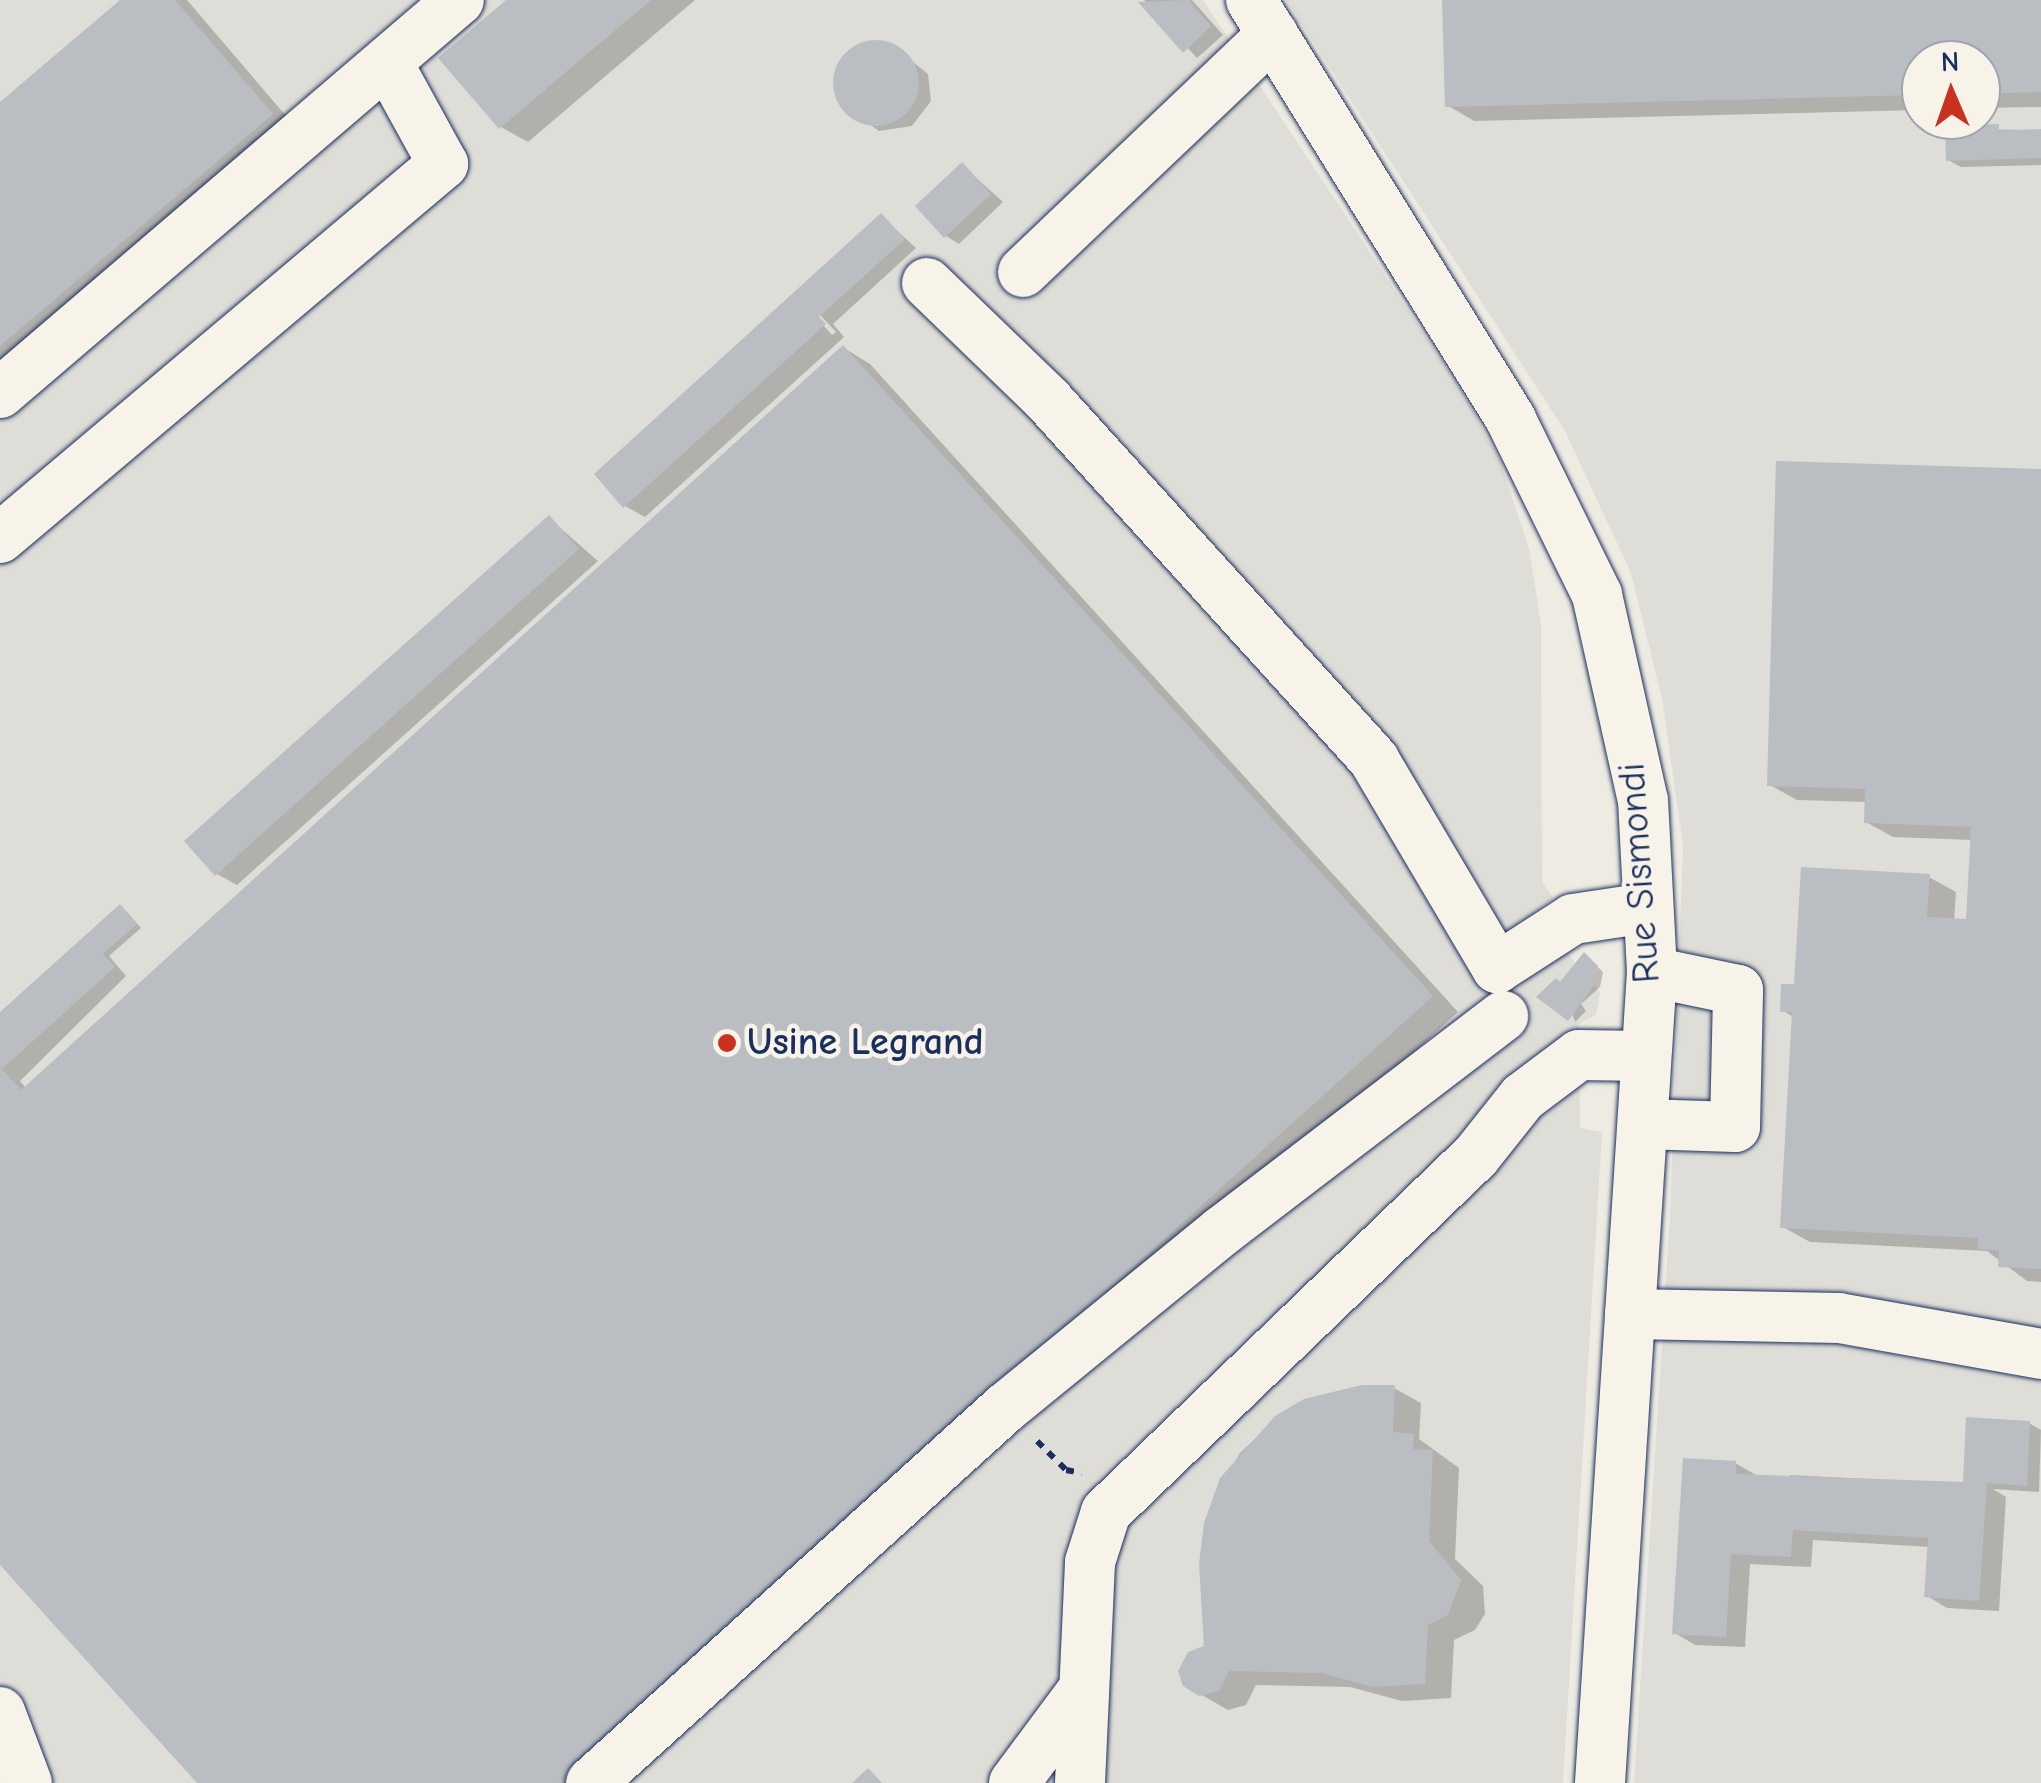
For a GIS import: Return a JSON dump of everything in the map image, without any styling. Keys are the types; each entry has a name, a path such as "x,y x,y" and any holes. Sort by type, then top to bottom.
{"street":[{"path":"0,393 459,0"},
{"path":"1023,272 1204,98 1260,13"},
{"name":"Rue Sismondi","path":"1260,13 1511,420 1597,595 1642,800 1652,972 1600,1783"},
{"path":"0,538 443,164 387,62"},
{"path":"927,282 1048,400 1374,760 1500,992 1524,1097"},
{"path":"591,1783 1006,1408 1222,1231 1500,992 1573,919 1647,908"},
{"path":"1643,1124 1735,1127 1738,990 1652,972"},
{"path":"1080,1783 1090,1562 1106,1512 1476,1156 1524,1097 1580,1055 1646,1056"},
{"path":"1630,1314 1840,1318 2041,1354"},
{"path":"1014,1783 1083,1690"},
{"path":"0,1712 27,1783"}],"shaded area":[{"path":"0,0 1203,0 1461,390 1499,458 1529,548 1541,624 1542,882 1553,898 1533,913 1600,992 1596,1015 1579,1024 1580,1128 1602,1132 1563,1783 0,1783"},
{"path":"1286,0 2041,0 2041,1783 1634,1783 1670,1217 1683,846 1662,699 1631,573 1565,431"}],"building":[{"path":"120,0 175,0 273,114 0,346 0,102"},
{"path":"506,0 651,0 499,129 438,58"},
{"path":"1188,0 1211,26 1183,53 1138,2"},
{"path":"1442,0 2041,0 2041,92 2001,93 2001,40 1901,40 1901,96 1445,107"},
{"path":"876,40 893,43 907,52 916,66 916,100 907,114 893,123 876,126 859,123 845,114 836,100 833,83 836,66 845,52 859,43"},
{"path":"2041,129 2041,158 1946,161 1945,140 2001,140 2001,131"},
{"path":"962,162 991,194 944,238 915,206"},
{"path":"881,213 905,239 819,317 826,324 623,508 594,474"},
{"name":"Usine Legrand","path":"843,345 1433,996 563,1783 197,1783 0,1565 0,1012 120,904 137,924 103,954 115,967 2,1069 21,1090"},
{"path":"1776,461 2041,469 2041,1269 1998,1267 1999,1251 1978,1249 1978,1238 1780,1228 1792,1012 1780,1012 1781,984 1794,984 1801,867 1930,874 1927,917 1966,919 1971,827 1864,823 1865,789 1767,786"},
{"path":"549,515 579,549 215,876 184,841"},
{"path":"1584,952 1598,966 1595,984 1568,1021 1536,997 1556,978 1560,982"},
{"path":"1362,1385 1395,1385 1393,1432 1414,1434 1413,1449 1433,1450 1429,1541 1461,1580 1448,1615 1428,1625 1425,1684 1373,1687 1321,1673 1229,1671 1219,1691 1199,1696 1183,1686 1178,1671 1188,1652 1204,1646 1199,1564 1204,1523 1220,1478 1275,1416 1304,1399"},
{"path":"1966,1417 2030,1421 2027,1486 1987,1483 1979,1601 1924,1597 1928,1538 1793,1530 1791,1557 1731,1554 1726,1637 1672,1634 1683,1458 1736,1461 1736,1474 1963,1482"},
{"path":"868,1768 882,1783 852,1783"}],"place":[{"name":"Usine Legrand","path":"727,1043"}]}
